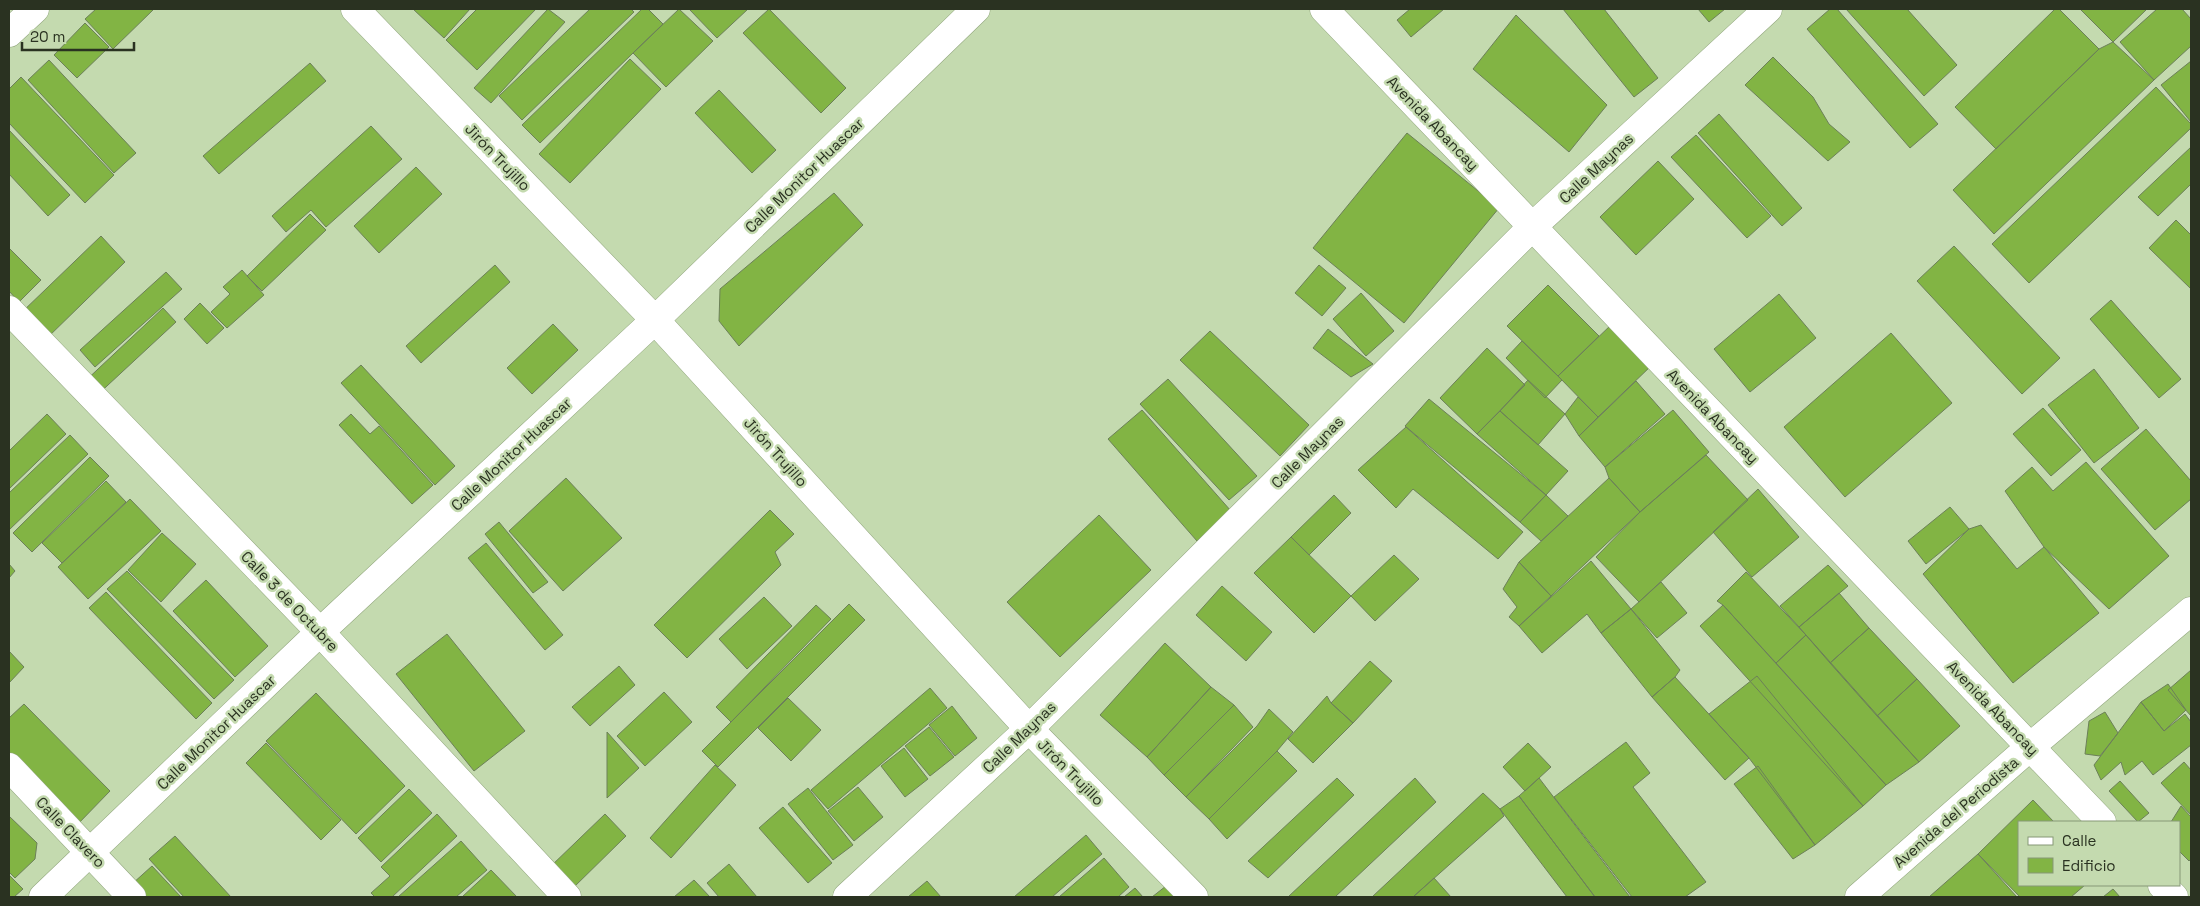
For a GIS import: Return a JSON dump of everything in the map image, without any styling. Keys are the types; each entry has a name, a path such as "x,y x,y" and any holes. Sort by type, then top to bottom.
{"street":[{"path":"9,33 35,9"},
{"name":"Jirón Trujillo","path":"355,9 655,320 1029,729 1194,897"},
{"name":"Calle Monitor Huascar","path":"43,897 320,632 655,320 976,9"},
{"name":"Avenida Abancay","path":"1324,9 2101,821"},
{"name":"Calle Maynas","path":"847,897 1029,729 1532,227 1768,9"},
{"name":"Calle 3 de Octubre","path":"9,310 320,632 567,897"},
{"name":"Avenida del Periodista","path":"1859,897 2030,747 2191,611"},
{"name":"Calle Clavero","path":"9,767 132,897"},
{"path":"2163,886 2174,897"}],"building":[{"path":"96,9 154,9 113,49 85,19"},
{"path":"413,9 470,9 444,38"},
{"path":"477,9 536,9 477,70 446,40"},
{"path":"548,9 565,22 491,103 474,88"},
{"path":"590,9 631,9 634,12 522,120 499,96"},
{"path":"642,9 648,9 663,24 540,143 522,125"},
{"path":"679,9 713,41 666,87 633,53"},
{"path":"689,9 748,9 717,38"},
{"path":"769,9 846,88 821,113 743,33"},
{"path":"1410,9 1444,9 1411,37 1397,20"},
{"path":"1563,9 1604,9 1658,78 1634,97"},
{"path":"1698,9 1725,9 1709,22"},
{"path":"1830,9 1837,9 1938,124 1910,148 1807,29"},
{"path":"1846,9 1907,9 1957,65 1924,96"},
{"path":"2055,9 2059,9 2099,49 1996,149 1955,107"},
{"path":"2080,9 2147,9 2113,42"},
{"path":"2157,9 2182,9 2191,19 2191,46 2154,80 2120,42"},
{"path":"1516,15 1607,105 1569,152 1473,69"},
{"path":"85,23 109,47 77,78 54,55"},
{"path":"2113,42 2154,80 1994,234 1953,190 2099,49"},
{"path":"1773,57 1813,97 1829,124 1850,142 1828,161 1745,85"},
{"path":"630,59 661,89 570,183 539,154"},
{"path":"49,60 136,153 114,173 28,80"},
{"path":"2191,61 2191,122 2161,85"},
{"path":"310,63 326,81 219,174 203,156"},
{"path":"21,77 114,175 85,203 9,123 9,89"},
{"path":"2156,87 2191,124 2191,128 2029,283 1992,244"},
{"path":"719,90 776,150 752,173 695,113"},
{"path":"1719,114 1802,208 1782,226 1698,133"},
{"path":"371,126 402,159 326,227 311,210 286,232 272,216"},
{"path":"9,130 70,195 48,216 9,174"},
{"path":"1407,133 1499,208 1404,323 1313,248"},
{"path":"1696,135 1771,216 1747,238 1671,157"},
{"path":"2191,147 2191,184 2158,216 2138,197"},
{"path":"1658,161 1694,199 1636,255 1600,217"},
{"path":"416,167 442,194 379,253 354,226"},
{"path":"834,193 863,225 739,346 719,321 720,289"},
{"path":"310,214 326,230 262,291 247,276"},
{"path":"2176,220 2191,235 2191,289 2149,248"},
{"path":"101,236 125,262 45,340 20,314"},
{"path":"1954,246 2060,358 2022,394 1917,281"},
{"path":"9,248 41,280 19,302 9,291"},
{"path":"495,265 510,282 421,363 406,346"},
{"path":"1319,265 1346,288 1322,316 1295,293"},
{"path":"242,270 264,295 227,328 211,312 230,294 223,287"},
{"path":"166,272 182,289 95,367 80,350"},
{"path":"1548,285 1599,336 1558,376 1507,326"},
{"path":"1361,293 1394,331 1366,356 1333,319"},
{"path":"1779,294 1816,338 1750,392 1714,349"},
{"path":"2111,300 2181,379 2159,398 2090,319"},
{"path":"200,303 224,328 207,344 184,319"},
{"path":"163,308 176,322 94,398 81,385"},
{"path":"1613,323 1653,364 1598,417 1558,376"},
{"path":"553,324 578,350 532,394 507,368"},
{"path":"1328,329 1373,364 1351,377 1313,348"},
{"path":"1210,331 1309,425 1280,456 1180,360"},
{"path":"1891,333 1952,403 1845,497 1784,427"},
{"path":"1522,341 1562,380 1545,398 1506,358"},
{"path":"1487,348 1525,385 1477,434 1440,398"},
{"path":"361,365 455,466 435,485 341,383"},
{"path":"2094,369 2139,428 2094,463 2048,405"},
{"path":"1168,379 1257,476 1229,500 1140,404"},
{"path":"1528,380 1565,414 1538,445 1500,411"},
{"path":"1636,381 1665,414 1605,467 1579,436"},
{"path":"1578,397 1598,417 1579,436 1565,414"},
{"path":"1429,399 1546,495 1520,522 1405,426"},
{"path":"2043,408 2081,450 2051,476 2013,434"},
{"path":"1142,410 1231,511 1197,541 1108,439"},
{"path":"1673,410 1709,452 1640,512 1609,478 1605,467"},
{"path":"1500,411 1568,471 1546,495 1477,434"},
{"path":"47,414 66,434 9,489 9,451"},
{"path":"351,414 370,434 379,426 433,485 412,504 339,425"},
{"path":"1406,427 1523,532 1498,559 1413,489 1396,508 1358,470"},
{"path":"2146,429 2191,481 2191,499 2155,530 2101,469"},
{"path":"70,435 88,454 9,530 9,493"},
{"path":"1706,455 1748,500 1639,602 1596,557 1640,512"},
{"path":"90,457 109,476 32,552 13,533"},
{"path":"2086,462 2169,556 2109,609 2044,547 2005,491 2032,467 2053,491"},
{"path":"566,478 622,538 563,591 509,531"},
{"path":"1609,478 1640,512 1551,596 1519,562"},
{"path":"106,481 126,502 62,563 42,543"},
{"path":"1758,489 1799,537 1752,577 1713,532"},
{"path":"1334,495 1351,513 1309,555 1291,537"},
{"path":"1546,495 1568,516 1541,541 1520,522"},
{"path":"130,499 161,531 88,599 58,567"},
{"path":"1950,507 1969,529 1926,564 1908,541"},
{"path":"770,510 794,534 775,552 781,565 687,658 654,625"},
{"path":"1099,515 1151,570 1060,657 1007,602"},
{"path":"499,522 548,582 533,593 485,534"},
{"path":"1981,525 2017,569 2044,547 2099,613 2013,683 1923,574 1969,529"},
{"path":"162,533 196,564 161,602 128,570"},
{"path":"1291,537 1351,596 1314,633 1254,573"},
{"path":"486,543 563,635 545,650 468,558"},
{"path":"1394,555 1419,579 1375,621 1351,596"},
{"path":"1591,561 1631,609 1601,633 1587,614 1542,653 1519,626"},
{"path":"1519,562 1551,596 1519,626 1509,617 1517,607 1503,589"},
{"path":"9,564 15,571 9,578"},
{"path":"1828,565 1848,586 1799,627 1780,606"},
{"path":"127,571 234,680 214,699 107,589"},
{"path":"1746,572 1806,635 1776,663 1723,605 1717,601"},
{"path":"206,580 268,646 235,677 173,611"},
{"path":"1661,582 1687,613 1657,638 1631,609"},
{"path":"1222,586 1272,632 1246,661 1196,615"},
{"path":"106,592 212,703 196,719 89,608"},
{"path":"1839,593 1869,628 1830,663 1799,627"},
{"path":"764,597 792,626 747,669 719,639"},
{"path":"849,604 865,620 718,767 702,751"},
{"path":"816,605 831,619 731,722 716,707"},
{"path":"1723,605 1886,785 1863,806 1700,626"},
{"path":"1631,609 1680,670 1675,677 1652,697 1601,633"},
{"path":"1869,628 1917,679 1877,716 1830,663"},
{"path":"447,634 525,731 474,771 396,674"},
{"path":"1806,635 1919,762 1886,785 1776,663"},
{"path":"1165,643 1211,687 1147,757 1100,715"},
{"path":"9,651 24,667 9,683"},
{"path":"1370,661 1392,681 1353,723 1331,703"},
{"path":"619,666 635,685 590,726 572,707"},
{"path":"2191,670 2191,716 2168,690"},
{"path":"1757,676 1863,806 1815,845 1749,758 1709,714"},
{"path":"1675,677 1749,758 1725,780 1652,697"},
{"path":"1917,679 1960,726 1919,762 1877,716"},
{"path":"2168,684 2186,710 2164,731 2141,702"},
{"path":"1211,687 1234,705 1164,775 1147,757"},
{"path":"930,688 947,708 828,809 811,790"},
{"path":"664,692 692,722 645,766 617,736"},
{"path":"316,693 405,786 356,834 266,741"},
{"path":"1327,696 1331,703 1353,723 1313,763 1288,739"},
{"path":"788,698 821,730 791,761 758,728"},
{"path":"2141,702 2164,731 2185,714 2191,722 2191,745 2153,775 2142,761 2125,775 2121,762 2101,780 2094,765"},
{"path":"24,704 110,791 75,827 9,760 9,718"},
{"path":"1234,705 1253,727 1186,797 1164,775"},
{"path":"952,706 977,738 955,756 929,725"},
{"path":"1269,709 1293,732 1277,751 1209,819 1186,797 1257,726"},
{"path":"2105,712 2118,733 2100,756 2085,754 2089,721"},
{"path":"929,727 954,757 930,776 905,746"},
{"path":"607,732 639,768 607,798"},
{"path":"1626,742 1650,773 1633,787 1706,882 1685,897 1632,897 1554,797"},
{"path":"266,743 341,820 321,840 246,763"},
{"path":"1528,743 1551,767 1525,791 1503,767"},
{"path":"904,748 928,779 905,797 881,766"},
{"path":"1277,751 1297,771 1227,839 1209,819"},
{"path":"2184,762 2191,770 2191,815 2161,783"},
{"path":"715,765 736,785 671,858 650,838"},
{"path":"1758,766 1815,845 1793,859 1734,784"},
{"path":"1337,778 1354,795 1268,878 1248,861"},
{"path":"1415,778 1436,802 1335,897 1288,897"},
{"path":"1539,778 1630,897 1595,897 1519,796"},
{"path":"2120,781 2149,813 2137,821 2109,791"},
{"path":"858,787 883,817 854,841 828,811"},
{"path":"808,788 853,845 833,860 788,804"},
{"path":"409,789 432,813 381,862 358,838"},
{"path":"1483,793 1500,809 1504,816 1413,897 1372,897"},
{"path":"1519,796 1595,897 1567,897 1500,809"},
{"path":"2033,800 2053,821 2018,821 2018,886 2084,886 2071,897 2020,897 1978,854"},
{"path":"2181,806 2191,817 2191,859 2189,861 2180,852 2180,821 2172,821"},
{"path":"783,807 832,863 808,883 759,828"},
{"path":"437,814 457,836 392,897 375,897 371,893 390,876 381,867"},
{"path":"605,814 626,836 571,890 549,868"},
{"path":"9,816 37,843 35,859 15,878 9,872"},
{"path":"1086,835 1102,854 1052,897 1014,897"},
{"path":"175,836 231,897 184,897 149,859"},
{"path":"461,841 487,870 456,897 398,897"},
{"path":"1978,854 2017,897 1929,897"},
{"path":"1104,858 1129,887 1118,897 1059,897"},
{"path":"729,864 757,897 719,897 707,883"},
{"path":"152,866 181,897 145,897 132,884"},
{"path":"491,870 517,897 462,897"},
{"path":"9,875 23,889 14,897 9,897"},
{"path":"1434,878 1451,897 1413,897"},
{"path":"694,880 710,897 674,897"},
{"path":"927,881 941,897 908,897"},
{"path":"1166,886 1176,897 1152,897"},
{"path":"1135,888 1143,897 1124,897"},
{"path":"2113,889 2120,897 2103,897"}]}
